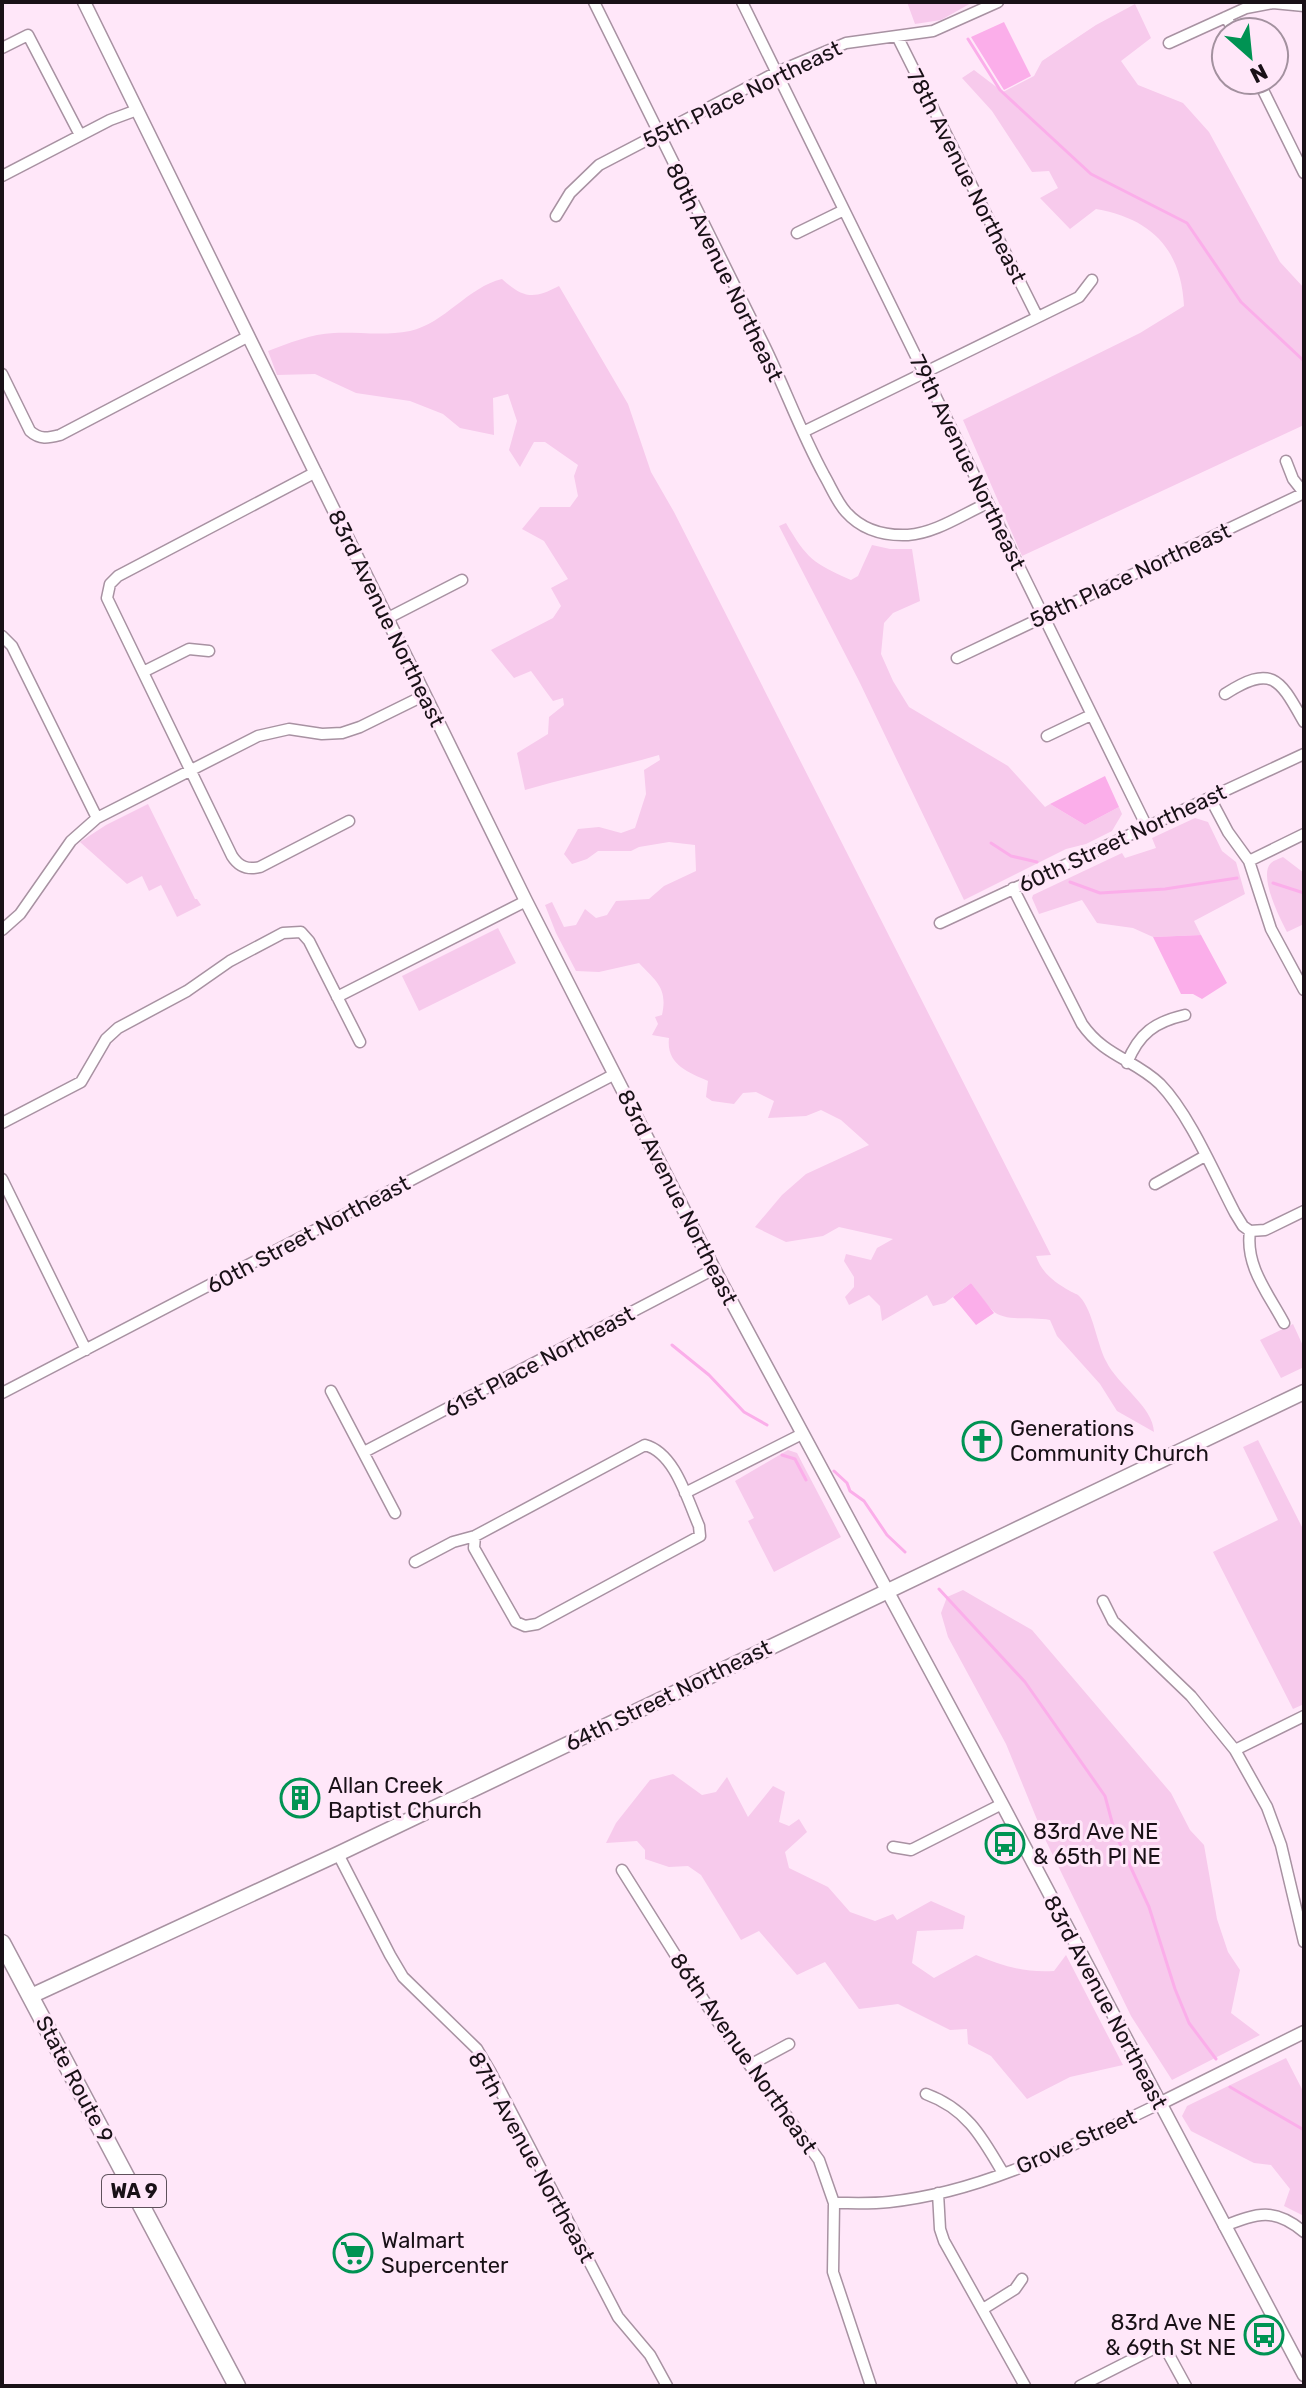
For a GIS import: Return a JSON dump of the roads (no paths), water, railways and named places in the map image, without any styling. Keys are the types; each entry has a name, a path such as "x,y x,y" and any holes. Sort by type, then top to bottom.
{"main road":[{"name":"64th Street Northeast","path":"31,1996 338,1854 1304,1392"},
{"name":"State Route 9","path":"2,1943 237,2386"}],"street":[{"name":"83rd Avenue Northeast","path":"84,2 526,901 714,1269 1304,2375"},
{"name":"80th Avenue Northeast","path":"594,2 840,504 870,530 892,535 922,532 988,503"},
{"name":"79th Avenue Northeast","path":"742,2 1147,827"},
{"name":"55th Place Northeast","path":"556,216 570,193 610,159 777,72 846,43 933,31 998,2"},
{"path":"1229,16 1260,4 1304,6"},
{"path":"1169,43 1210,24"},
{"path":"2,48 28,35 80,135"},
{"name":"78th Avenue Northeast","path":"897,36 1037,316"},
{"path":"1267,96 1299,150 1304,173"},
{"path":"2,176 80,135 137,110"},
{"path":"797,233 844,210"},
{"path":"803,432 1079,297 1092,280"},
{"path":"2,374 30,431 37,437 46,438 60,435 247,337"},
{"path":"1286,461 1293,479 1304,493"},
{"path":"316,472 113,581 107,594 109,605 232,856 245,867 260,867 349,821"},
{"name":"58th Place Northeast","path":"957,658 1304,493"},
{"path":"388,618 462,580"},
{"path":"2,636 12,646 97,818"},
{"path":"143,672 189,649 209,651"},
{"path":"1225,694 1256,677 1273,679 1283,687 1304,722"},
{"path":"2,930 20,914 71,841 97,818 269,732 289,729 322,734 342,733 425,695"},
{"path":"1047,736 1091,715"},
{"name":"60th Street Northeast","path":"940,923 1304,754"},
{"path":"1210,798 1228,832 1249,861 1271,929 1304,990"},
{"path":"1249,861 1304,834"},
{"path":"1013,888 1082,1024 1102,1046 1148,1075 1167,1092 1243,1226 1250,1231 1265,1230 1301,1213 1304,1225"},
{"path":"337,997 526,901"},
{"path":"2,1123 81,1082 106,1039 118,1028 283,933 296,931 309,941 360,1042"},
{"path":"1127,1063 1136,1045 1154,1026 1185,1015"},
{"name":"60th Street Northeast","path":"2,1393 615,1074"},
{"path":"1155,1184 1205,1156"},
{"path":"2,1179 86,1350"},
{"path":"1250,1231 1247,1248 1250,1261 1284,1323"},
{"name":"61st Place Northeast","path":"364,1452 714,1269"},
{"path":"331,1391 395,1513"},
{"path":"685,1493 802,1434"},
{"path":"415,1562 453,1542 475,1536 645,1445 660,1450 685,1493 700,1536 537,1624 525,1626 516,1622 474,1548 475,1536"},
{"path":"1103,1601 1113,1621 1191,1696 1235,1750 1267,1807 1281,1845 1304,1942"},
{"path":"1235,1750 1304,1716"},
{"path":"893,1847 911,1850 1002,1804"},
{"name":"87th Avenue Northeast","path":"338,1854 403,1977 477,2049 618,2317 650,2355 667,2386"},
{"name":"86th Avenue Northeast","path":"622,1870 715,2018 819,2160 834,2203 833,2272 871,2386"},
{"name":"Grove Street","path":"834,2203 889,2202 938,2193 1021,2169 1304,2032"},
{"path":"750,2065 789,2044"},
{"path":"926,2094 948,2103 960,2113 982,2137 1003,2173"},
{"path":"938,2193 940,2229 944,2241 1025,2386"},
{"path":"1224,2226 1264,2213 1282,2218 1304,2232"},
{"path":"983,2309 1015,2289 1022,2279"},
{"path":"1080,2386 1163,2344 1186,2386"}],"waterway":[{"path":"968,39 1000,90 1091,174 1187,223 1241,302 1304,361"},
{"path":"991,843 1011,856 1037,862"},
{"path":"1070,882 1100,893 1165,889 1237,878"},
{"path":"1273,883 1304,893"},
{"path":"672,1345 709,1375 744,1412 767,1425"},
{"path":"782,1455 795,1459 806,1480"},
{"path":"834,1471 847,1483 850,1491 864,1501 887,1535 905,1552"},
{"path":"939,1589 1025,1682 1105,1796 1115,1833 1149,1907 1189,2023 1216,2059"},
{"path":"1230,2087 1304,2130"}],"place":[{"name":"Generations Community Church","path":"982,1441"},
{"name":"Allan Creek Baptist Church","path":"300,1798"},
{"name":"83rd Ave NE & 65th Pl NE","path":"1005,1844"},
{"name":"Walmart Supercenter","path":"353,2253"},
{"name":"83rd Ave NE & 69th St NE","path":"1264,2335"}]}
